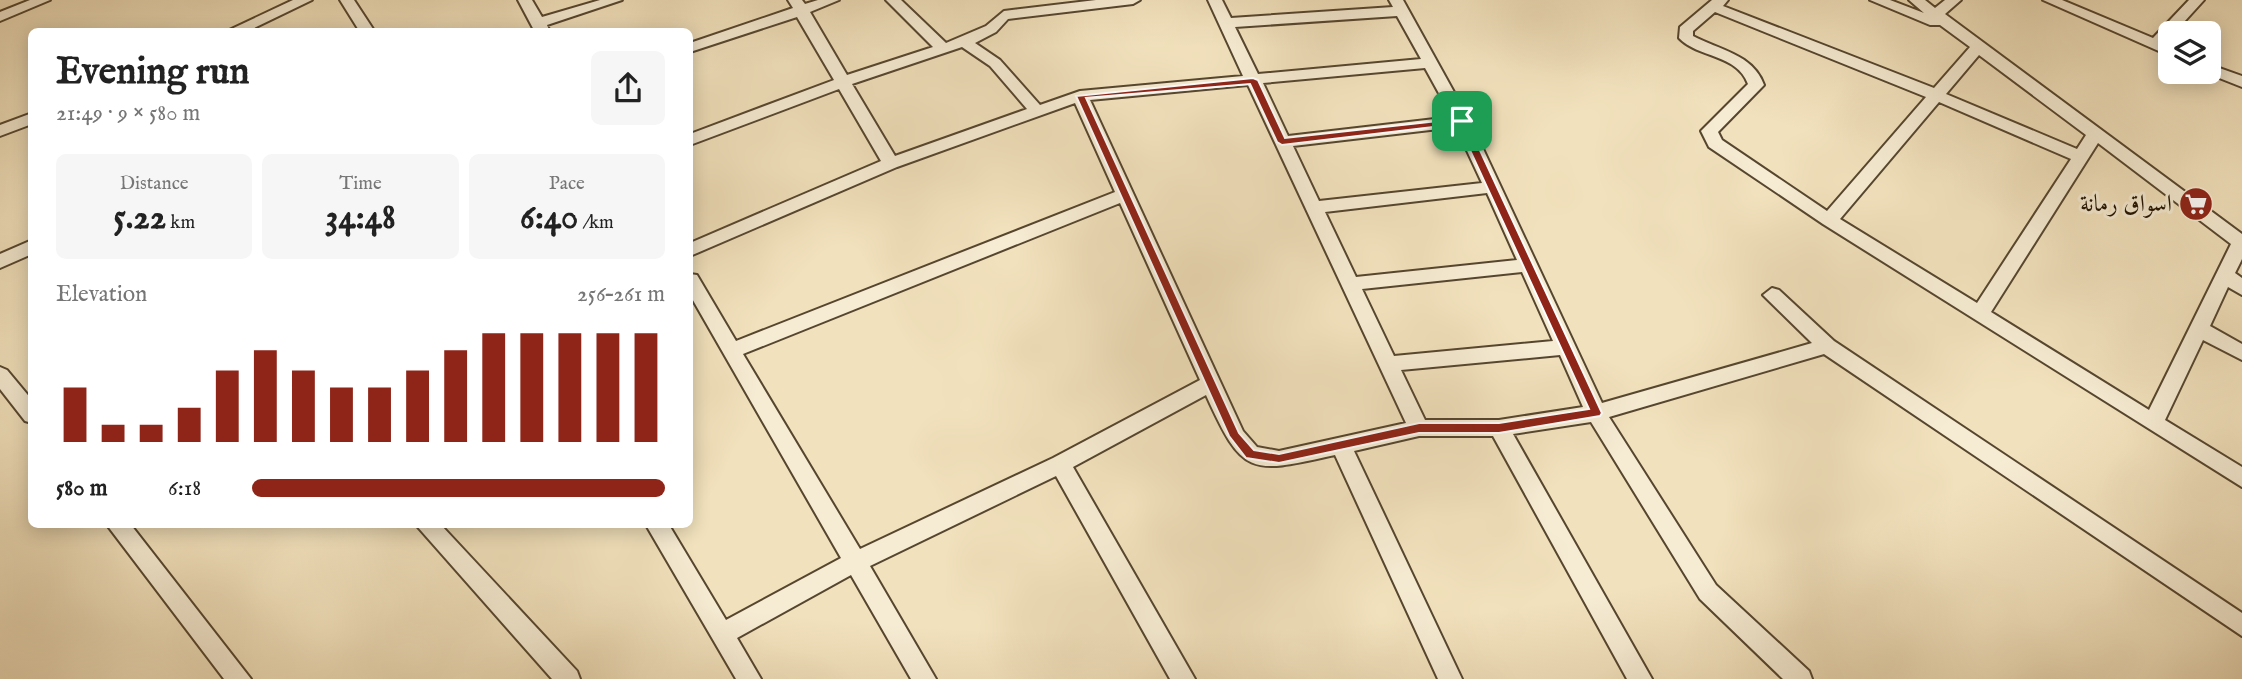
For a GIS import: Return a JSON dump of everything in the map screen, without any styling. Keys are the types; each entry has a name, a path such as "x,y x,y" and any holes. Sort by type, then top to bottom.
{"street":[{"path":"0,17 43,0"},
{"path":"241,28 305,0"},
{"path":"347,0 365,28"},
{"path":"525,0 541,27 615,0"},
{"path":"693,47 798,5 832,0"},
{"path":"893,0 944,49"},
{"path":"693,140 843,82 964,42 991,29 1002,7 1133,0"},
{"path":"1215,0 1419,428"},
{"path":"1877,0 1954,29"},
{"path":"1916,0 1977,48 2242,242 2154,423"},
{"path":"1936,15 1954,0"},
{"path":"2050,0 2158,46"},
{"path":"2155,45 2197,0"},
{"path":"2080,157 1718,3 1685,30 1686,38 1701,48 1747,67 1755,76 1756,85 1709,131 1715,143 1829,220 2242,478"},
{"path":"798,5 891,163"},
{"path":"1226,23 1399,6 1462,121 1596,413 1708,592 1800,679"},
{"path":"964,42 995,63 1037,111"},
{"path":"1829,220 1977,48"},
{"path":"693,249 891,163 1080,96 1430,63"},
{"path":"2221,73 2242,82"},
{"path":"1080,96 1210,384 1235,436 1251,454 1279,458 1419,428 1499,428 1596,413 1826,346"},
{"path":"0,131 28,120"},
{"path":"1282,142 1462,121"},
{"path":"1980,314 2096,133"},
{"path":"1314,207 1493,187"},
{"path":"731,351 1125,194"},
{"path":"0,262 28,248"},
{"path":"1350,284 1528,265"},
{"path":"2225,275 2242,288"},
{"path":"693,285 924,679"},
{"path":"1772,295 1826,346 2242,625"},
{"path":"2199,329 2242,353"},
{"path":"1388,364 1565,346"},
{"path":"0,375 28,410"},
{"path":"722,634 857,561 1060,464 1210,384"},
{"path":"1499,428 1640,679"},
{"path":"1341,445 1450,679"},
{"path":"1060,464 1183,679"},
{"path":"120,528 239,679"},
{"path":"430,528 568,679"},
{"path":"659,528 749,679"}],"place":[{"name":"اسواق رمانة","path":"2196,204"}],"route":[{"path":"1253,80 1282,142 1462,121 1596,413 1499,428 1419,428 1279,458 1251,454 1235,436 1210,384 1080,96 1253,80"}]}
